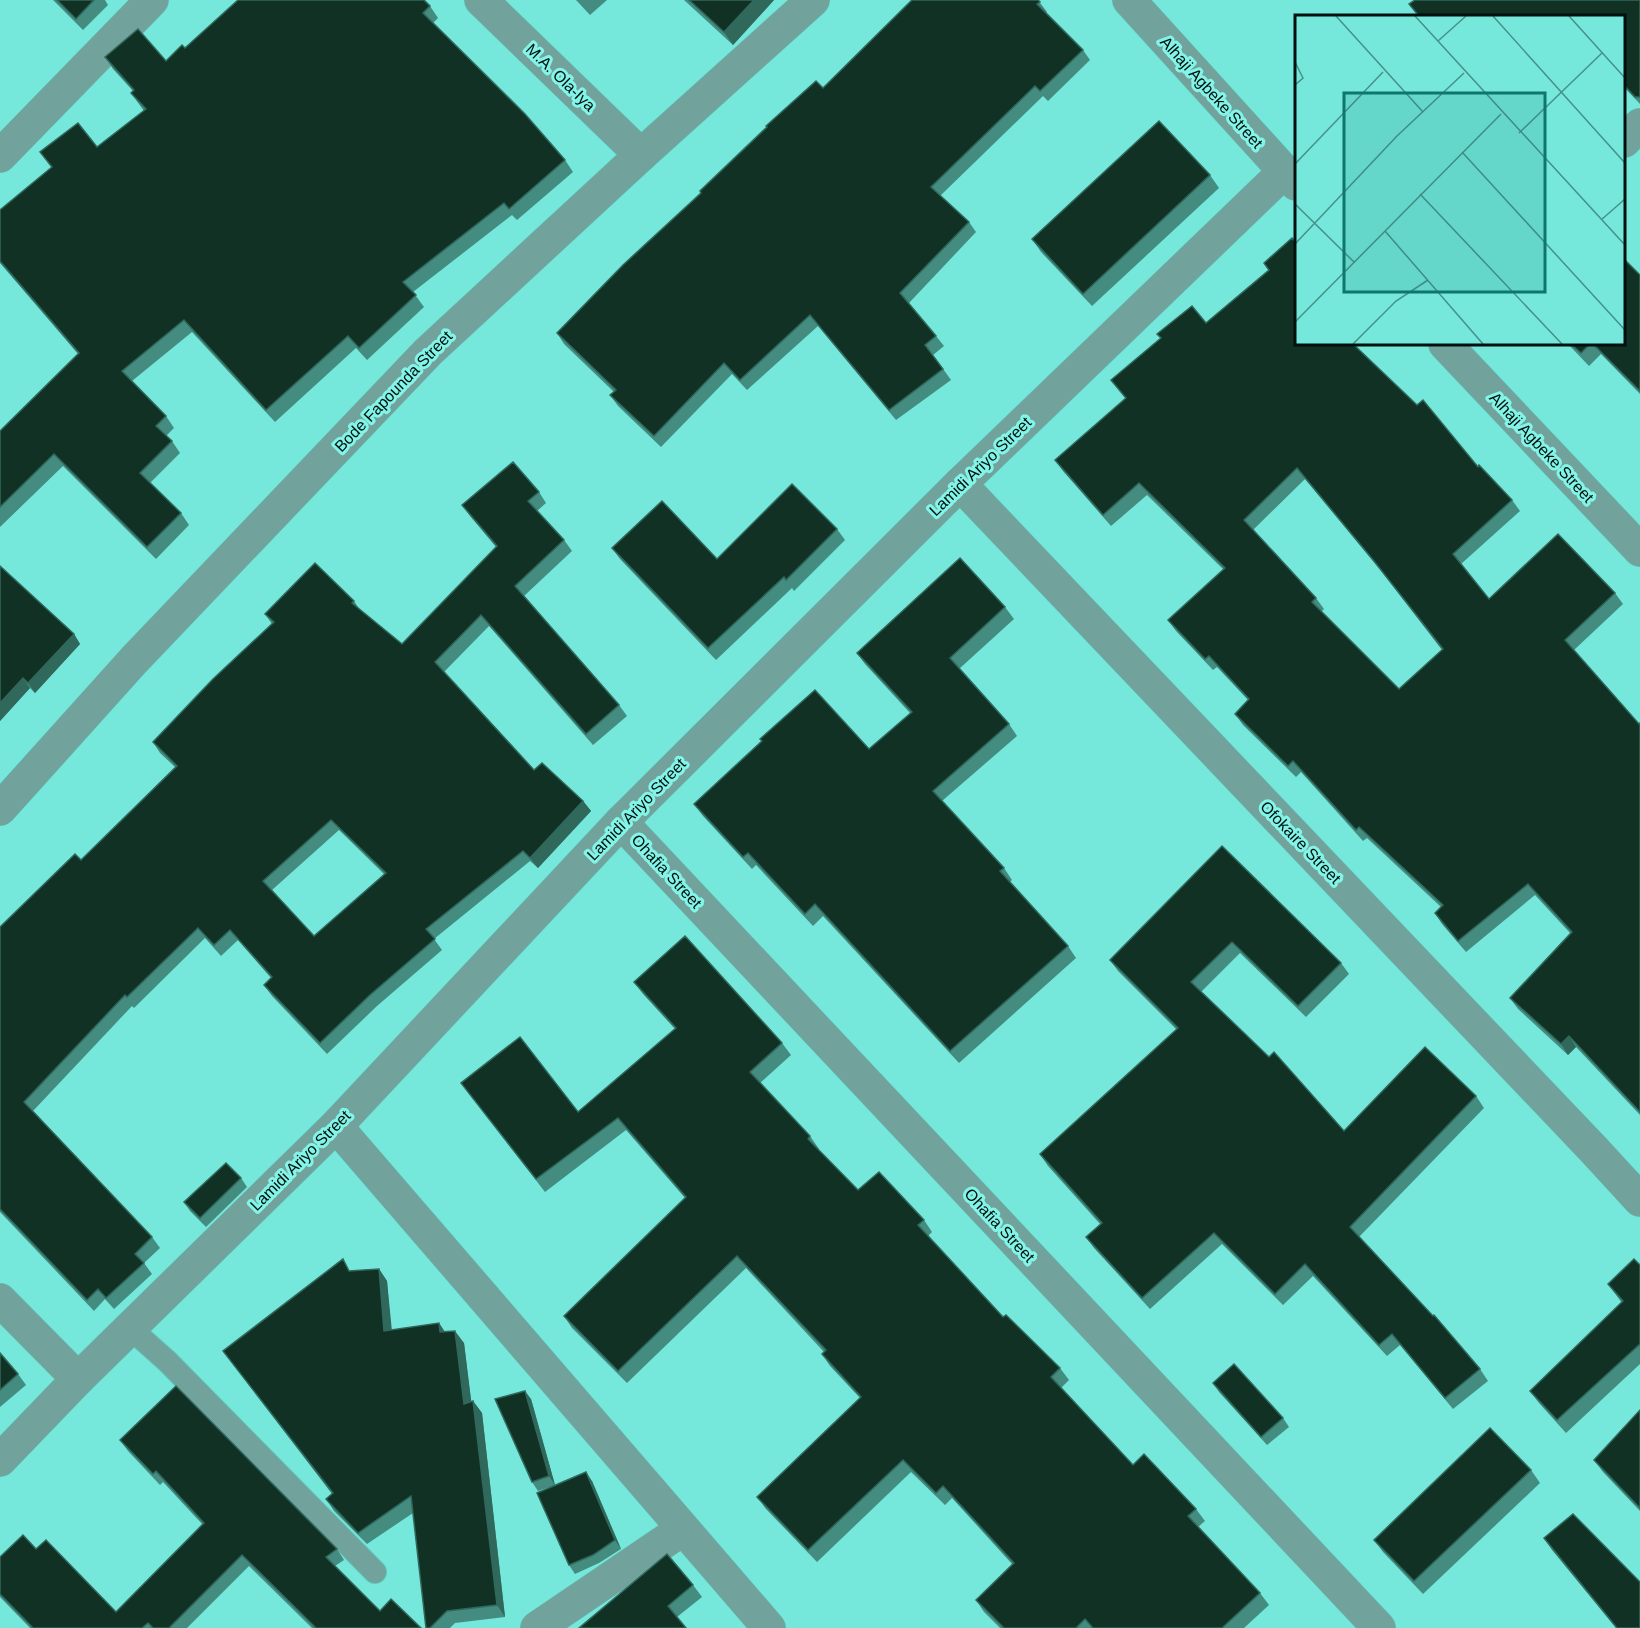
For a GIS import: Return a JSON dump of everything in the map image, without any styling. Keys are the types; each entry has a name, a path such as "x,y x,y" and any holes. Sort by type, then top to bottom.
{"street":[{"path":"0,156 152,0"},
{"name":"M.A. Ola-Iya","path":"481,0 640,154"},
{"name":"Bode Fapounda Street","path":"0,809 134,660 428,352 640,154 813,0"},
{"name":"Alhaji Agbeke Street","path":"1128,0 1291,177"},
{"path":"1625,139 1640,125"},
{"name":"Lamidi Ariyo Street","path":"0,1460 78,1379 336,1126 621,822 960,484 1291,177"},
{"name":"Alhaji Agbeke Street","path":"1446,345 1640,550"},
{"name":"Ofokaire Street","path":"960,484 1640,1200"},
{"name":"Ohafia Street","path":"621,822 1379,1628"},
{"path":"336,1126 768,1628"},
{"path":"0,1300 78,1379"},
{"path":"537,1628 683,1529"}],"lane":[{"path":"131,1329 167,1361 375,1572"}],"building":[{"path":"57,0 94,0 76,19"},
{"path":"238,0 424,0 430,6 423,13 525,114 565,160 509,209 504,203 403,282 416,295 359,348 348,336 266,410 184,320 122,371 166,416 156,426 172,441 140,473 181,513 147,547 54,454 0,507 0,431 79,353 0,261 0,210 52,167 40,152 78,123 97,147 146,109 131,93 134,90 105,57 138,29 166,61 182,45 185,48"},
{"path":"689,0 754,0 724,32"},
{"path":"912,0 1038,0 1040,2 1037,4 1083,50 1040,91 1035,86 931,187 969,222 900,293 936,336 925,345 943,369 889,410 810,315 740,380 724,363 654,436 610,395 616,390 557,333 623,265 701,193 700,191 766,126 816,81 823,88"},
{"path":"1415,0 1640,0 1640,97 1635,97 1625,86 1625,15 1418,15 1409,4"},
{"path":"1159,121 1210,175 1083,294 1032,239"},
{"path":"1292,238 1295,242 1295,345 1354,345 1417,405 1423,400 1478,467 1479,465 1512,500 1453,554 1489,599 1558,534 1615,593 1565,640 1640,723 1640,1112 1569,1036 1561,1044 1510,998 1572,932 1528,884 1458,941 1435,913 1443,905 1359,827 1356,830 1293,761 1288,766 1235,714 1249,699 1209,656 1205,659 1168,620 1225,568 1139,483 1103,515 1055,460 1126,398 1111,380 1161,338 1157,334 1192,306 1206,323 1269,270 1264,263","holes":["1297,468 1443,649 1399,689 1312,602 1316,598 1244,520"]},
{"path":"1625,260 1640,275 1640,391 1594,345 1625,345"},
{"path":"1572,345 1589,345 1581,353"},
{"path":"513,462 539,492 528,501 564,540 515,586 619,705 586,734 481,615 435,662 534,770 542,763 583,801 530,858 523,851 426,929 435,939 370,995 320,1043 264,985 272,977 230,930 214,945 198,928 127,997 125,995 24,1102 152,1237 135,1254 144,1263 106,1298 98,1289 87,1300 0,1209 0,927 75,854 81,860 177,766 153,742 213,679 274,622 265,614 315,563 354,601 352,603 402,644 497,546 462,505","holes":["331,820 386,873 314,936 263,881"]},
{"path":"792,484 837,529 786,580 784,577 708,648 612,548 662,501 717,559"},
{"path":"960,558 1005,607 950,658 1009,724 933,791 1004,868 1000,871 1068,946 950,1051 815,904 805,914 748,853 743,857 694,804 762,741 760,739 815,690 869,749 912,712 857,653"},
{"path":"0,566 74,634 28,683 23,678 0,703"},
{"path":"1222,846 1341,963 1298,1006 1232,942 1191,982 1269,1057 1274,1052 1344,1131 1425,1047 1476,1096 1350,1227 1434,1315 1480,1369 1445,1398 1392,1334 1379,1345 1305,1264 1275,1294 1214,1233 1142,1298 1086,1237 1102,1223 1040,1154 1178,1028 1110,960"},
{"path":"685,936 782,1043 750,1072 810,1136 808,1139 858,1190 879,1172 924,1220 918,1225 1003,1317 1006,1315 1060,1368 1051,1377 1133,1465 1144,1454 1196,1509 1188,1516 1260,1593 1222,1628 1093,1628 1085,1619 1076,1628 1004,1628 976,1600 1014,1563 943,1486 936,1493 903,1460 808,1550 757,1497 861,1397 822,1354 826,1350 737,1256 618,1371 564,1316 686,1197 618,1118 536,1179 461,1083 520,1037 578,1112 676,1028 634,982"},
{"path":"226,1163 241,1178 200,1218 184,1202"},
{"path":"343,1259 349,1271 379,1269 384,1331 439,1323 440,1332 455,1331 464,1404 473,1401 497,1605 447,1611 430,1628 426,1628 411,1496 358,1533 326,1499 333,1493 223,1351"},
{"path":"1634,1259 1640,1265 1640,1344 1557,1420 1530,1391 1623,1301 1608,1284"},
{"path":"0,1353 18,1374 0,1390"},
{"path":"1234,1364 1283,1418 1261,1437 1213,1383"},
{"path":"176,1386 337,1549 326,1557 380,1611 391,1599 421,1628 316,1628 242,1555 169,1628 153,1628 148,1623 142,1628 33,1628 0,1594 0,1557 23,1535 36,1549 46,1540 116,1612 204,1523 156,1471 153,1474 120,1440"},
{"path":"525,1391 549,1476 532,1482 495,1399"},
{"path":"1640,1410 1640,1508 1594,1460"},
{"path":"1490,1428 1531,1470 1414,1581 1374,1540"},
{"path":"586,1472 615,1540 593,1555 569,1565 537,1493"},
{"path":"1573,1514 1640,1582 1640,1628 1617,1628 1544,1538"},
{"path":"667,1554 693,1585 668,1606 686,1628 579,1628"}]}
